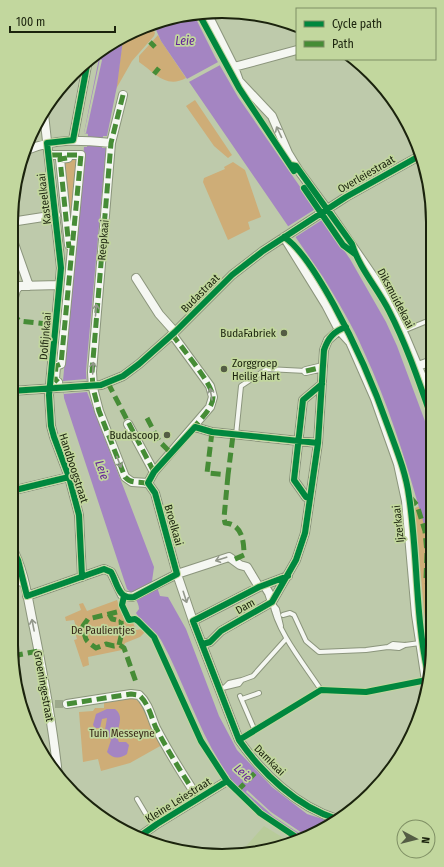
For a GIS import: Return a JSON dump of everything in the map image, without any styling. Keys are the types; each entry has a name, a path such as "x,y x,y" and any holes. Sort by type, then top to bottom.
{"street":[{"name":"Diksmuidekaai","path":"210,18 234,67 238,81 272,116 296,166 325,210 377,282 403,331 426,388"},
{"path":"234,67 296,50"},
{"path":"73,136 86,70"},
{"name":"Reepkaai","path":"90,386 100,266 107,142 123,95"},
{"name":"Kasteelkaai","path":"45,121 61,268 59,285"},
{"path":"32,148 73,136 87,141 107,142"},
{"path":"52,155 81,155 81,157"},
{"path":"70,250 66,250 60,187 60,158 81,157"},
{"path":"60,385 55,379 56,366 61,364 70,250 81,157"},
{"name":"Overleiestraat","path":"325,210 416,159"},
{"name":"Budastraat","path":"18,391 50,389 60,385 90,386 108,383 123,376 139,364 173,333 232,275 287,235 325,210"},
{"path":"18,221 56,215"},
{"path":"287,235 339,330"},
{"path":"18,255 29,286"},
{"path":"90,386 124,475 130,482 148,484 154,472 195,427 210,407 213,397 210,386 159,314 136,278"},
{"path":"18,287 59,285"},
{"name":"Dolfijnkaai","path":"50,389 59,285"},
{"name":"Dam","path":"203,644 210,642 221,631 272,602 288,576 302,544 318,443 324,350 328,340 339,330"},
{"name":"Ijzerkaai","path":"339,330 347,337 367,380 400,472 406,501 420,643 424,670"},
{"path":"418,366 426,363"},
{"path":"306,371 323,367"},
{"path":"310,498 306,497 294,480 300,441 303,400 322,384"},
{"name":"Handboogstraat","path":"50,389 52,432 69,477 79,515 82,577"},
{"path":"128,424 154,472"},
{"path":"195,427 212,432 318,443"},
{"path":"18,489 69,477"},
{"name":"Broelkaai","path":"148,484 154,493 177,574 193,621"},
{"path":"28,596 101,570 107,570 112,575 122,595 134,597 177,574 229,557 240,566 246,568 261,586"},
{"name":"Groeningestraat","path":"18,560 28,596 52,705 57,765"},
{"name":"Dam","path":"193,621 261,586 288,576"},
{"path":"18,581 24,582"},
{"name":"Dam","path":"261,586 269,593 272,602"},
{"name":"Damkaai","path":"193,621 221,688 239,740 249,754 296,799 309,809 332,817"},
{"path":"67,704 131,694 139,695 147,706 173,761 198,798"},
{"name":"Kleine Leiestraat","path":"144,833 226,781"}],"lane":[{"path":"403,331 426,322"},
{"path":"236,435 241,386 267,369 306,371"},
{"path":"272,602 277,609 286,639 321,690"},
{"path":"283,615 290,613 294,615 306,641 319,652 401,648 405,645 420,643"},
{"path":"221,688 239,684 242,680 252,676 286,639"},
{"path":"239,740 321,690 366,692 423,682"},
{"path":"255,731 241,698 260,693"},
{"path":"137,799 153,826"}],"shaded area":[{"path":"264,826 285,839 262,845 245,848"}],"green space":[{"path":"154,30 154,36 132,61 116,89 122,44"},
{"path":"158,35 186,78 179,81 167,81 156,75 139,62 139,56"},
{"path":"195,100 232,155 228,158 214,146 186,106"},
{"path":"79,158 71,248 61,159"},
{"path":"233,162 245,170 261,217 248,222 250,229 228,240 203,182 204,178 225,169 224,167"},
{"path":"420,506 426,530 426,626 424,611 415,508"},
{"name":"De Paulientjes","path":"117,600 125,622 132,620 136,630 142,629 145,632 140,637 125,643 122,650 88,657 89,665 83,667 74,640 77,639 74,628 76,627 74,620 66,621 65,617 81,610 79,604 83,603 87,611"},
{"name":"Tuin Messeyne","path":"133,698 143,706 147,712 162,745 130,763 101,771 98,759 83,762 79,712 93,711 95,708 104,708 104,703"}],"water":[{"name":"Leie","path":"196,20 215,57 238,97 350,259 386,322 397,346 426,424 426,532 410,477 385,401 360,342 350,323 323,277 161,41 156,29"},
{"path":"123,44 117,86 107,136 103,136 102,148 106,148 86,371 87,392 154,567 152,581 157,587 160,596 168,597 186,629 219,716 237,750 272,787 307,814 327,820 297,834 268,815 244,795 225,771 204,734 161,640 136,613 139,609 137,601 127,589 64,398 63,381 84,147 87,147 88,134 84,133 99,59"},
{"path":"107,709 115,709 120,716 118,733 119,742 126,742 129,745 127,754 122,757 114,757 107,752 111,740 105,730 107,718 102,719 100,728 95,728 93,725 96,714"}],"pier":[{"path":"100,59 102,60 86,133 84,133"},
{"path":"220,61 222,64 187,83 185,80"},
{"path":"317,208 325,218 294,238 287,227"},
{"path":"86,379 87,392 64,394 63,381"},
{"path":"247,790 271,812 301,832 300,833 273,816 246,792"}],"tunnel":[{"path":"55,704 67,704"}],"marked path":[{"path":"150,42 155,47"},
{"path":"154,74 159,68"},
{"path":"123,95 111,143 92,372 93,388 99,411 125,477 128,480 151,486"},
{"path":"52,155 81,155 61,364 56,366 55,379 58,382"},
{"path":"67,158 60,159 69,248"},
{"path":"18,319 20,321 56,325"},
{"path":"172,334 202,374 213,397 209,410 193,428"},
{"path":"306,371 323,367"},
{"path":"108,383 154,472"},
{"path":"147,418 159,441 170,452"},
{"path":"212,432 207,473 228,475 233,435"},
{"path":"228,475 224,518 225,523 235,526 241,534 244,550 244,555 233,560"},
{"path":"410,497 417,505 425,531 426,542"},
{"path":"117,612 88,619 83,626 85,638 96,648 106,644 114,646 120,645 124,648 137,685"},
{"path":"109,614 112,619 121,621"},
{"path":"119,645 122,632 121,621 126,614"},
{"path":"18,655 38,651"},
{"path":"67,704 131,694 139,695 147,706 156,728 166,746 198,798"},
{"path":"237,791 261,767"}],"cycle path":[{"path":"202,19 239,88 294,171"},
{"path":"82,577 79,515 69,477 51,426 49,395 61,268 47,143 73,140 86,70"},
{"path":"18,391 101,385 123,376 175,332 232,275 263,251 346,197 416,158"},
{"path":"291,165 296,166 352,244 359,262 385,303 395,324 426,402"},
{"path":"304,188 343,245 355,254"},
{"path":"284,237 298,249 312,268 342,320 371,381 401,462 408,487 412,518 421,630 426,661"},
{"path":"203,644 210,642 221,631 272,602 296,560 305,533 318,443 324,350 327,342 332,336 346,327"},
{"path":"310,498 306,497 294,480 303,400 322,384"},
{"path":"18,560 27,596 104,569 111,572 121,593 124,596 134,597 177,574 155,493 148,483 154,472 195,427 212,432 318,443"},
{"path":"18,489 69,477"},
{"path":"288,576 259,587 193,621 239,740 258,765 282,787 308,806 322,814 332,817"},
{"path":"124,596 122,605 129,620 135,619 138,621 154,637 201,741 227,781 260,813 294,836"},
{"path":"239,740 321,690 366,692 423,681"},
{"path":"144,833 227,781"}],"place":[{"name":"BudaFabriek","path":"284,333"},
{"name":"Zorggroep Heilig Hart","path":"224,369"},
{"name":"Budascoop","path":"167,435"}]}
